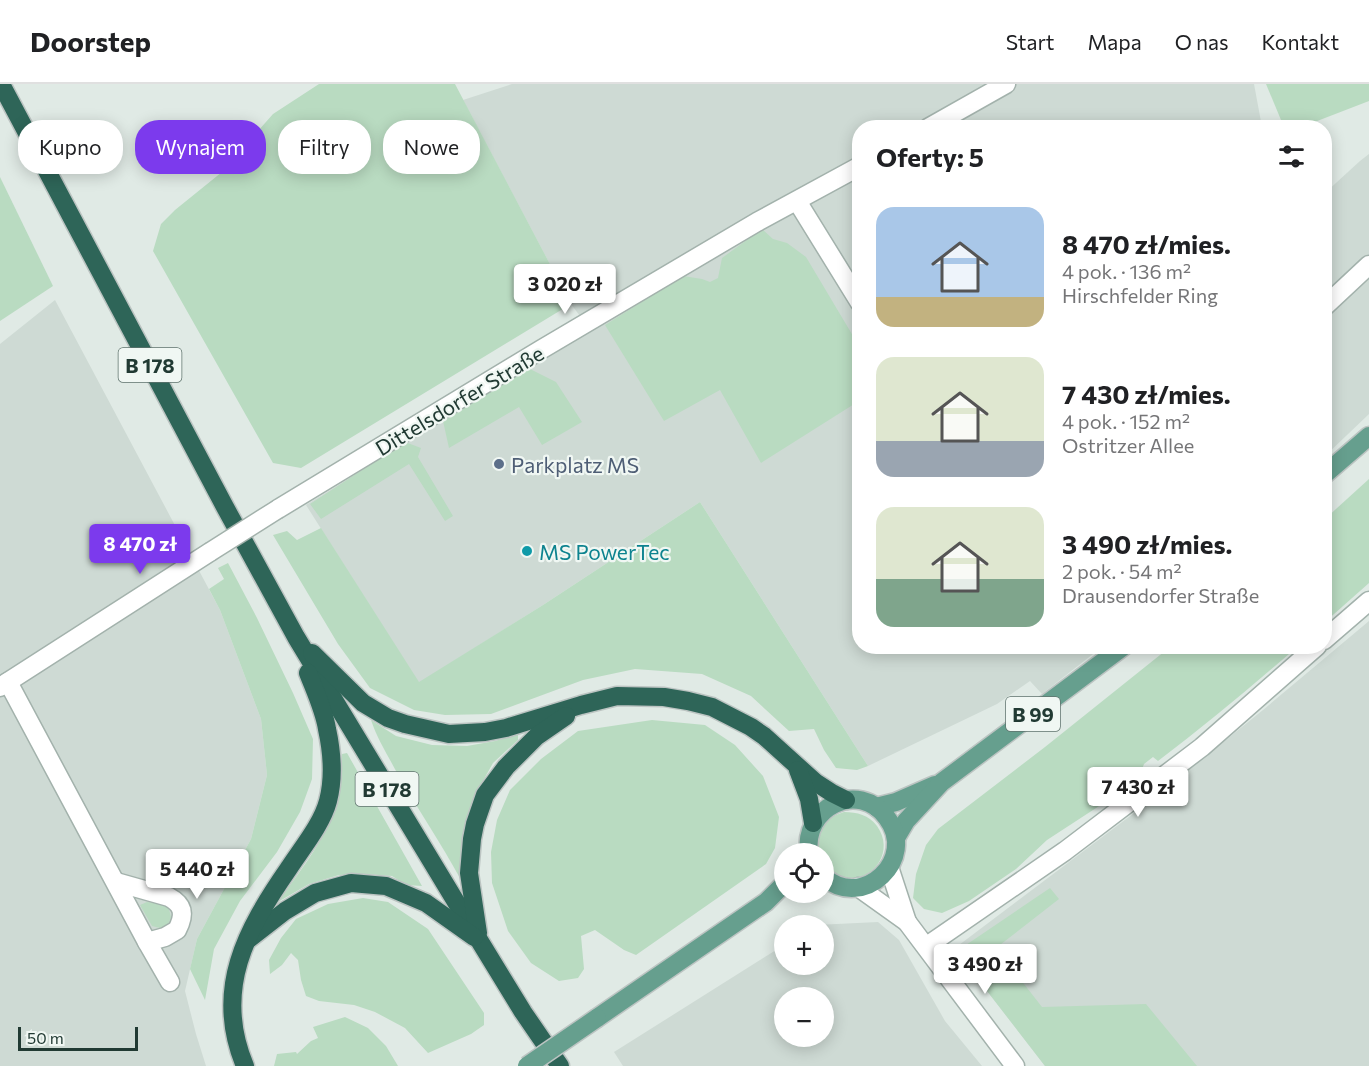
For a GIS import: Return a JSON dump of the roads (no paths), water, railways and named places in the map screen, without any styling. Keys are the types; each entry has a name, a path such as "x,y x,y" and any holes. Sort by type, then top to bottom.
{"highway":[{"name":"B 178","path":"1,84 296,637 523,1012 560,1066"},
{"path":"296,637 363,702 388,718 405,724 449,734 485,732 617,696 664,697 704,705 751,727 782,751 814,782 846,800"},
{"path":"244,1066 232,1018 231,999 237,965 255,921 271,893 314,832 327,802 332,769 327,727 296,637"},
{"path":"479,940 469,873 475,824 485,795 507,766 537,736 580,705"},
{"path":"796,766 809,799 813,823"},
{"path":"248,940 285,911 315,892 351,883 386,886 426,903 479,940"}],"main road":[{"path":"1332,468 1369,436"},
{"name":"B 99","path":"896,838 906,821 942,782 1113,654"},
{"name":"B 99","path":"876,807 896,802 942,782"},
{"path":"808,843 813,823 827,807 836,803 846,800 867,803 876,807 887,817 896,838 894,858 890,867 873,883 850,888 834,884"},
{"path":"527,1066 766,902 774,894"},
{"path":"766,902 774,899"}],"street":[{"path":"942,120 1006,84"},
{"name":"Dittelsdorfer Straße","path":"4,685 278,509 757,222 852,170"},
{"path":"797,201 852,290"},
{"path":"1332,300 1369,265"},
{"path":"1332,633 1369,601"},
{"path":"927,946 1065,851 1202,747 1308,654"},
{"path":"4,685 170,982"},
{"path":"890,867 907,922"},
{"path":"116,882 169,897 176,901 181,909 182,916 177,930 165,937 147,942"},
{"path":"858,887 907,922 1015,1066"}],"place":[{"name":"Parkplatz MS","path":"499,464"},
{"name":"MS PowerTec","path":"527,551"}]}
